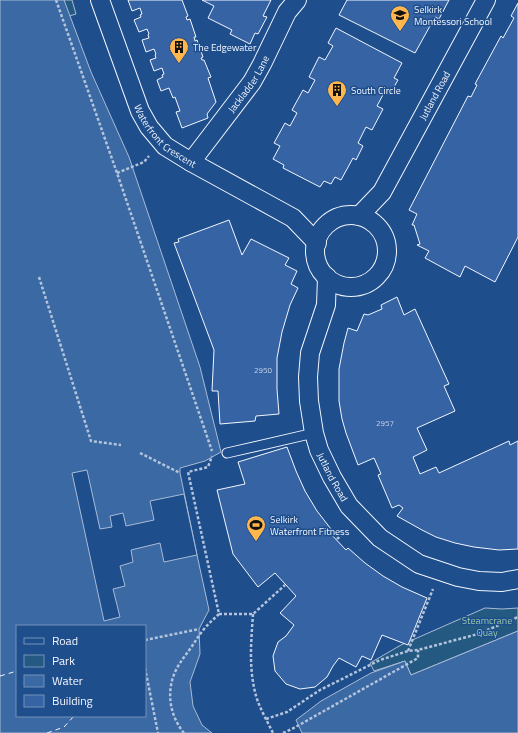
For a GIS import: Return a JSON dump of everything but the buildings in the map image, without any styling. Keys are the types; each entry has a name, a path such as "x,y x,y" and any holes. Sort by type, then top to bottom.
{"street":[{"name":"Waterfront Crescent","path":"100,0 140,111 149,127 165,146 293,218 316,242"},
{"name":"Jackladder Lane","path":"191,162 252,82 287,12 297,0"},
{"name":"Jutland Road","path":"359,216 382,192 486,0"},
{"name":"Jutland Road","path":"377,226 382,192"},
{"path":"342,216 359,216 369,220 377,226 384,235 387,247 387,258 383,269 376,278 366,284 355,287 343,286 334,283 321,270 317,261 316,242 328,224 342,216"},
{"name":"Waterfront Crescent","path":"293,218 328,224"},
{"name":"Jutland Road","path":"327,277 326,305 310,352 308,377 309,401 314,433 319,450 332,478 349,506 380,538 419,564 458,577 479,581 502,582 518,579"},
{"name":"Jutland Road","path":"326,305 343,286"}],"lane":[{"path":"227,453 314,433"}],"path":[{"path":"56,0 213,454 208,467 188,472 219,614"},
{"path":"117,173 144,162 152,153"},
{"path":"39,277 91,441 121,445"},
{"path":"140,453 180,473"},
{"path":"408,651 440,571"},
{"path":"184,733 179,727 173,714 170,702 170,691 176,669 204,628 219,614 253,614 285,585"},
{"path":"253,614 251,644 253,684 258,702 273,733"},
{"path":"266,719 287,712 320,690 380,660 408,651 418,650 478,634 518,617"},
{"path":"146,640 199,629"},
{"path":"282,733 292,729 411,663 418,658 418,650"},
{"path":"146,673 158,733"}],"green space":[{"path":"60,0 72,0 76,14 66,17"},
{"name":"Steamcrane Quay","path":"485,608 518,608 518,631 411,675 405,661 374,671 370,663 401,645"}],"water":[{"path":"0,0 64,0 91,72 129,157 200,367 221,452 205,461 180,468 180,473 209,610 199,629 200,654 190,682 193,706 202,725 212,733 0,733"},
{"path":"518,631 518,733 302,733 296,720 321,701 371,673 405,661 411,675"}],"pier":[{"path":"87,470 100,529 112,527 110,516 123,513 126,526 154,520 150,501 184,494 197,555 164,562 160,543 131,550 133,562 120,566 125,586 113,589 120,617 104,621 72,473"}],"ferry route":[{"path":"0,676 16,671"},
{"path":"47,733 64,727 73,717"}],"place":[{"name":"Selkirk Montessori School","path":"400,32"},
{"name":"The Edgewater","path":"179,64"},
{"name":"South Circle","path":"337,107"},
{"name":"Selkirk Waterfront Fitness","path":"256,542"}]}
